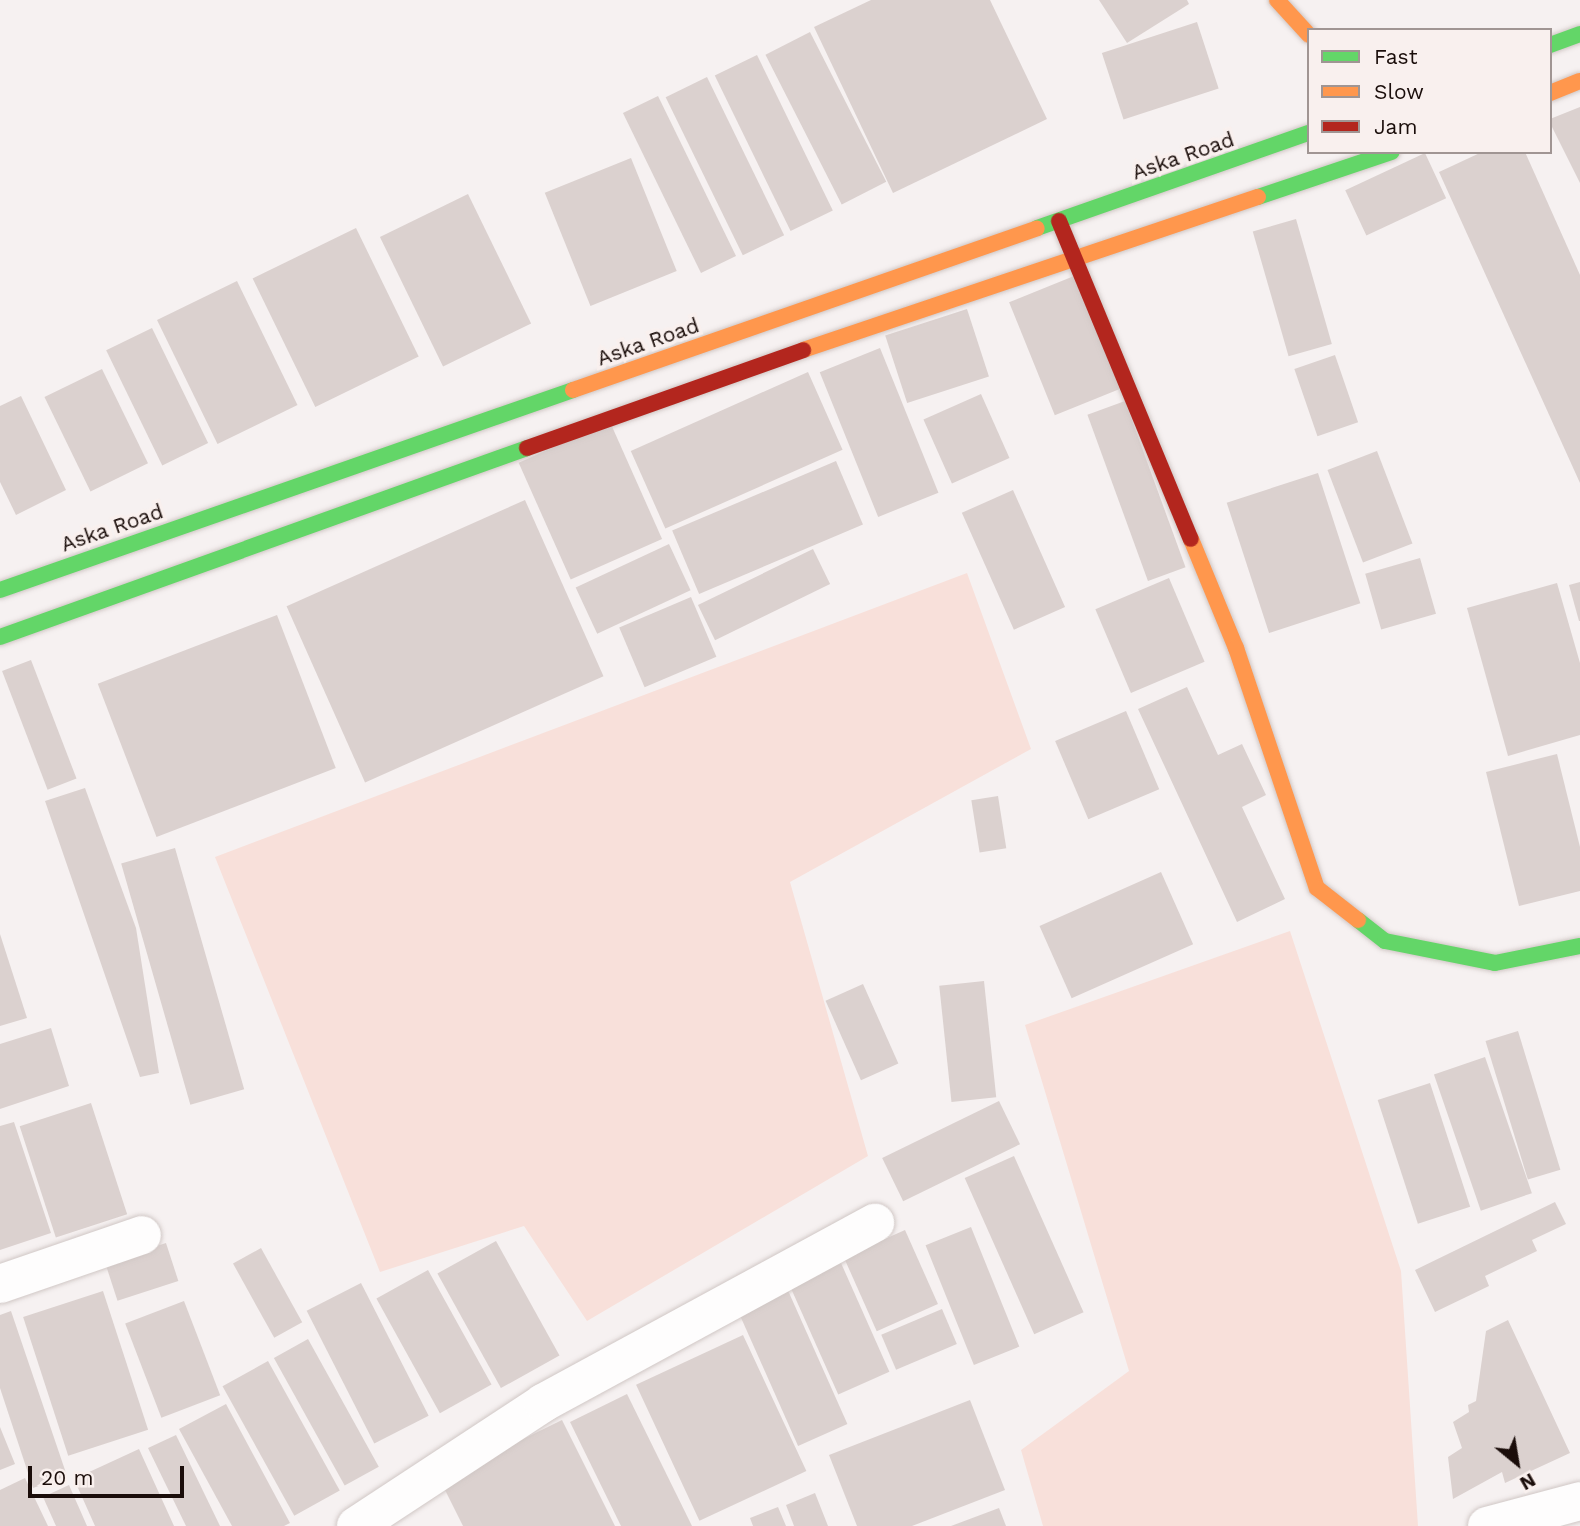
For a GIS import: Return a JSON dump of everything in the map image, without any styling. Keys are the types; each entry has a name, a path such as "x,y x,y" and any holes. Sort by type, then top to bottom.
{"main road":[{"path":"1277,0 1307,33"},
{"path":"1552,44 1580,34"},
{"path":"1552,92 1580,81"},
{"name":"Aska Road","path":"0,590 1307,134"},
{"path":"0,638 762,364 1078,260 1386,154"},
{"path":"1059,221 1078,260 1236,648 1317,888 1385,941 1495,963 1580,946"}],"street":[{"path":"356,1526 543,1403 875,1223"},
{"path":"0,1284 142,1235"},
{"path":"1487,1526 1580,1501"}],"shaded area":[{"path":"967,573 1031,749 790,882 868,1156 587,1321 524,1226 380,1272 215,857"},
{"path":"1290,931 1401,1271 1418,1526 1043,1526 1021,1450 1129,1371 1025,1025"}],"building":[{"path":"871,0 990,0 1047,119 893,193 814,27"},
{"path":"1099,0 1187,0 1189,4 1127,43"},
{"path":"1197,22 1219,89 1124,119 1102,53"},
{"path":"810,32 886,182 842,204 765,55"},
{"path":"757,55 833,210 791,231 715,76"},
{"path":"707,77 784,235 743,255 666,97"},
{"path":"658,96 736,256 701,273 623,113"},
{"path":"1580,107 1580,183 1552,127 1552,118"},
{"path":"1425,154 1446,198 1366,236 1345,190"},
{"path":"1478,154 1526,154 1580,275 1580,483 1439,172"},
{"path":"631,158 677,271 590,306 545,193"},
{"path":"468,194 531,323 443,366 380,237"},
{"path":"1296,219 1332,344 1289,356 1253,231"},
{"path":"356,228 419,357 315,407 253,278"},
{"path":"1074,276 1120,389 1055,415 1009,302"},
{"path":"237,281 297,405 218,444 157,320"},
{"path":"967,309 989,377 907,403 885,336"},
{"path":"152,328 208,443 162,465 106,350"},
{"path":"880,348 938,493 878,517 820,372"},
{"path":"1335,355 1358,422 1317,436 1294,369"},
{"path":"102,369 148,463 91,491 44,397"},
{"path":"808,372 843,450 665,529 631,451"},
{"path":"981,394 1009,458 952,484 923,420"},
{"path":"21,396 66,490 16,515 0,482 0,406"},
{"path":"1125,401 1186,567 1148,581 1087,415"},
{"path":"610,422 662,539 571,580 519,463"},
{"path":"1377,451 1412,543 1363,562 1328,470"},
{"path":"836,461 863,525 699,594 672,531"},
{"path":"1318,473 1360,603 1269,633 1227,503"},
{"path":"1013,490 1065,607 1014,630 962,513"},
{"path":"525,500 604,676 365,782 287,606"},
{"path":"669,544 691,590 597,634 576,588"},
{"path":"813,549 830,584 715,640 698,605"},
{"path":"1420,558 1436,614 1381,629 1365,574"},
{"path":"1169,578 1205,662 1131,693 1095,609"},
{"path":"1580,582 1580,621 1579,621 1569,585"},
{"path":"1557,583 1580,663 1580,735 1508,756 1467,608"},
{"path":"691,597 716,657 645,687 619,627"},
{"path":"277,615 336,768 157,837 98,684"},
{"path":"31,660 77,779 48,790 2,671"},
{"path":"1187,687 1218,755 1242,744 1266,795 1242,807 1285,899 1237,922 1138,709"},
{"path":"1126,711 1159,789 1088,819 1055,741"},
{"path":"1557,754 1580,847 1580,891 1519,906 1486,772"},
{"path":"85,788 136,928 159,1073 140,1077 45,801"},
{"path":"998,796 1006,848 980,853 971,800"},
{"path":"175,848 244,1089 190,1105 121,863"},
{"path":"1161,872 1193,944 1072,998 1039,926"},
{"path":"0,934 27,1018 0,1026"},
{"path":"984,981 996,1097 951,1102 939,986"},
{"path":"863,984 898,1063 861,1080 826,1001"},
{"path":"51,1028 69,1086 0,1109 0,1044"},
{"path":"1518,1031 1560,1170 1528,1180 1485,1041"},
{"path":"1485,1057 1532,1193 1481,1211 1434,1075"},
{"path":"1430,1083 1470,1207 1418,1224 1378,1100"},
{"path":"999,1101 1020,1144 903,1201 882,1158"},
{"path":"91,1103 127,1214 56,1237 20,1126"},
{"path":"14,1122 51,1233 0,1250 0,1126"},
{"path":"1014,1156 1084,1312 1034,1334 965,1178"},
{"path":"1555,1202 1566,1224 1532,1240 1537,1251 1485,1276 1489,1286 1435,1312 1415,1270"},
{"path":"971,1227 1019,1347 974,1365 926,1245"},
{"path":"905,1230 938,1304 877,1331 844,1257"},
{"path":"496,1241 560,1356 501,1388 437,1273"},
{"path":"166,1243 178,1281 117,1301 105,1263"},
{"path":"261,1248 302,1322 274,1338 233,1264"},
{"path":"841,1263 889,1372 838,1394 790,1286"},
{"path":"428,1270 492,1385 440,1413 376,1299"},
{"path":"361,1283 429,1416 374,1443 307,1311"},
{"path":"786,1286 847,1424 798,1446 737,1308"},
{"path":"103,1291 148,1430 68,1456 23,1317"},
{"path":"184,1301 220,1395 161,1418 125,1324"},
{"path":"942,1309 957,1344 896,1370 881,1335"},
{"path":"11,1311 67,1476 33,1488 0,1388 0,1315"},
{"path":"1508,1320 1570,1453 1505,1483 1502,1472 1453,1499 1448,1457 1462,1448 1453,1422 1469,1412 1468,1405 1476,1401 1486,1331"},
{"path":"743,1335 806,1471 699,1521 636,1385"},
{"path":"308,1339 379,1467 345,1486 274,1358"},
{"path":"268,1361 340,1490 294,1516 223,1386"},
{"path":"627,1394 692,1526 621,1526 570,1422"},
{"path":"970,1400 1005,1490 912,1526 857,1526 829,1455"},
{"path":"226,1404 290,1523 284,1526 232,1526 179,1429"},
{"path":"562,1420 615,1526 463,1526 440,1480"},
{"path":"0,1427 15,1464 0,1470"},
{"path":"176,1435 220,1526 186,1526 148,1448"},
{"path":"139,1449 174,1526 95,1526 74,1479"},
{"path":"25,1478 48,1526 0,1526 0,1490"},
{"path":"69,1485 87,1526 56,1526 43,1497"},
{"path":"815,1493 828,1526 794,1526 786,1505"},
{"path":"778,1507 786,1526 753,1526 750,1518"},
{"path":"999,1508 1006,1526 951,1526"}],"traffic: fast":[{"path":"1552,44 1580,34"},
{"path":"1037,228 1307,134"},
{"path":"1258,197 1386,154"},
{"path":"0,590 573,390"},
{"path":"0,637 527,448"},
{"path":"1358,920 1385,941 1495,963 1580,946"}],"traffic: slow":[{"path":"1277,0 1307,33"},
{"path":"1552,92 1580,81"},
{"path":"803,350 1258,197"},
{"path":"573,390 1037,228"},
{"path":"1191,539 1236,648 1317,888 1358,920"}],"traffic: jam":[{"path":"1059,221 1191,539"},
{"path":"527,448 803,350"}]}
